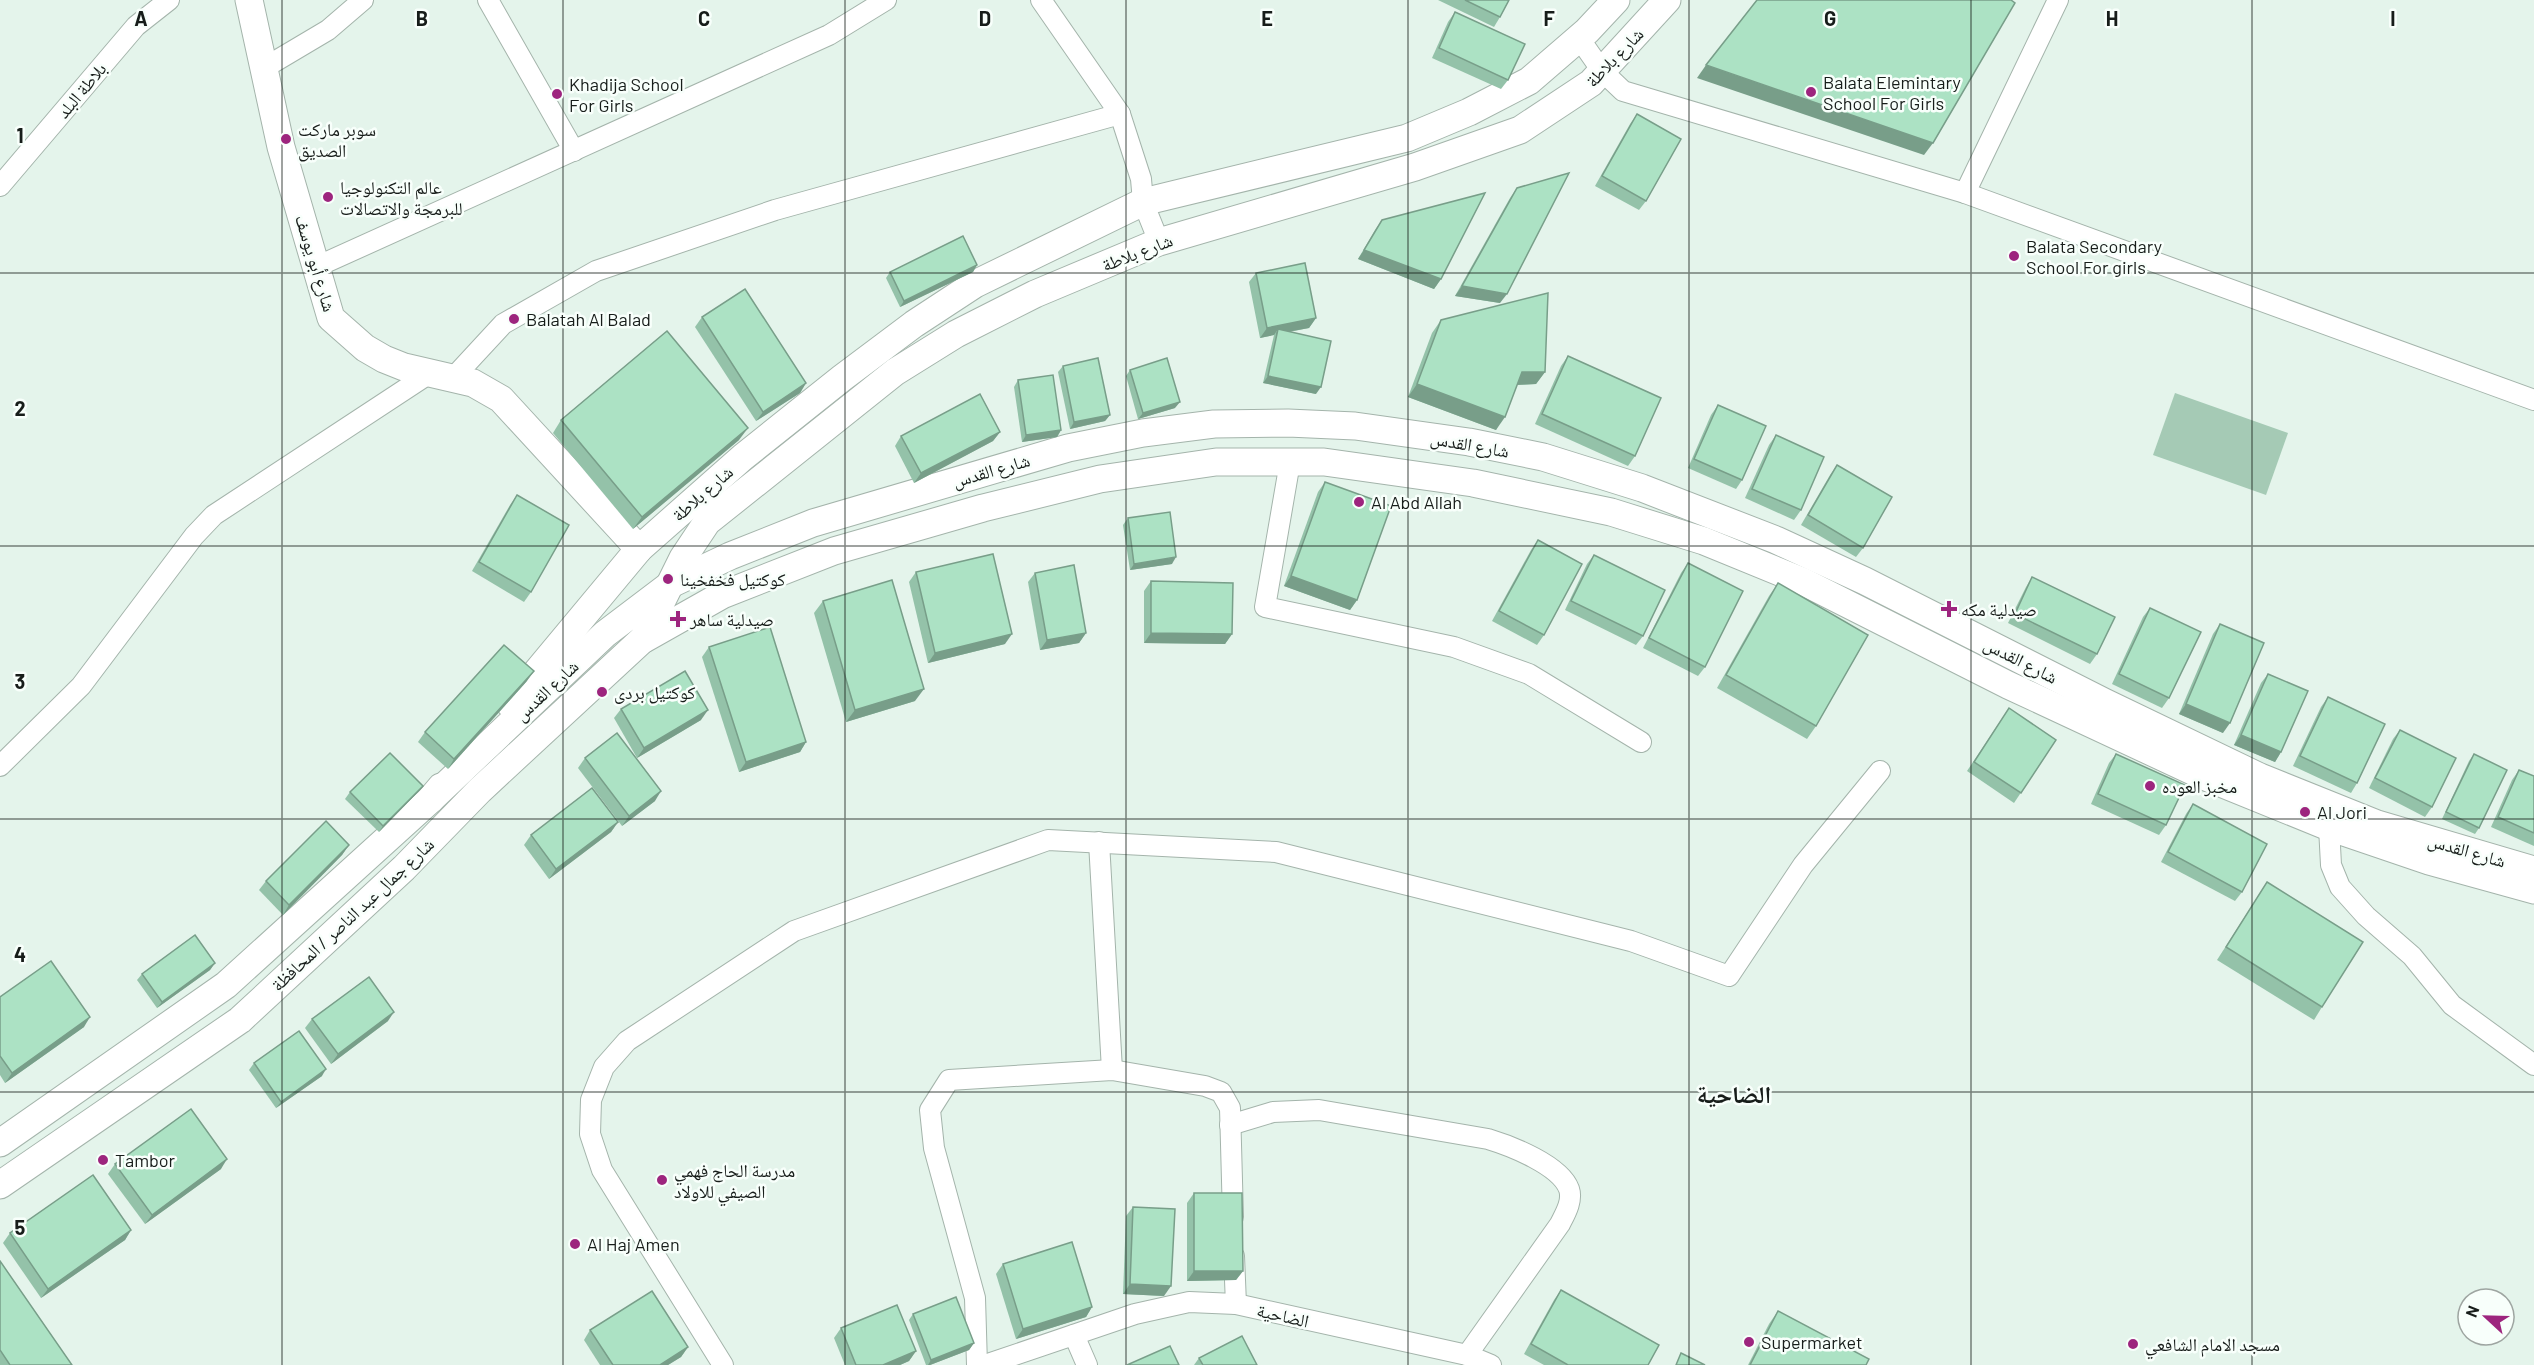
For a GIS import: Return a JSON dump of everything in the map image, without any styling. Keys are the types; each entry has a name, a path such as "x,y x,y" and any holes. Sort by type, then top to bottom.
{"main road":[{"name":"شارع أبو يوسف","path":"249,0 281,147 332,318 348,335 384,359 473,383 501,399 639,549"},
{"name":"شارع بلاطة","path":"639,549 752,450 914,324 975,284 1143,202 1407,138 1469,112 1529,81 1579,38 1616,0"},
{"name":"شارع بلاطة","path":"667,592 683,558 707,522 895,372 956,334 1035,294 1159,242 1415,167 1520,130 1591,83 1667,0"},
{"name":"شارع القدس","path":"430,800 605,634 667,592 730,556 813,523 1068,448 1143,433 1214,424 1288,423 1355,426 1469,442 1543,457 1642,488 1776,540 1865,581 2103,702 2260,777 2377,824 2534,870"},
{"name":"شارع القدس","path":"643,639 722,595 834,551 983,508 1100,479 1216,462 1324,462 1473,483 1611,512 1704,541 1804,582 2008,685 2201,775 2329,827 2429,861 2534,890"},
{"name":"شارع جمال عبد الناصر / المحافظة","path":"0,1143 225,985 430,800 639,549"},
{"name":"شارع جمال عبد الناصر / المحافظة","path":"0,1185 240,1020 404,868 480,790 643,639 667,592"}],"street":[{"name":"بلاطة البلد","path":"0,186 136,26 169,0"},
{"path":"264,68 328,30 363,0"},
{"path":"488,0 574,151"},
{"path":"316,267 829,35 886,0"},
{"path":"1041,0 1120,114 1141,179 1143,202 1159,242"},
{"path":"1965,193 2058,0"},
{"path":"1579,38 1602,71 1623,91 1965,193 2534,400"},
{"path":"0,766 81,686 194,536 214,515 442,375 503,324 596,271 776,210 1120,114"},
{"path":"1290,462 1265,607 1454,647 1529,674 1641,742"},
{"path":"723,1365 602,1170 590,1134 591,1100 604,1067 627,1041 794,932 1048,840 1099,842 1276,852 1631,941 1728,976 1803,865 1880,771"},
{"path":"2329,827 2331,865 2340,887 2366,916 2412,956 2452,1005 2534,1065"},
{"path":"1099,842 1112,1070"},
{"path":"977,1365 975,1298 934,1148 930,1110 949,1080 1112,1070 1205,1086 1221,1092 1230,1108 1236,1304"},
{"path":"1230,1125 1272,1112 1318,1110 1488,1139 1512,1147 1558,1173 1569,1190 1569,1206 1560,1224 1467,1355"},
{"name":"الضاحية","path":"985,1365 1135,1314 1189,1302 1236,1304 1467,1355 1491,1365"},
{"path":"1074,1335 1087,1365"}],"green space":[{"path":"2175,393 2288,433 2266,495 2153,455"}],"building":[{"path":"1465,0 1509,0 1500,17"},
{"path":"1757,0 2011,0 2015,3 1933,143 1706,65"},
{"path":"1455,12 1525,44 1508,80 1439,48"},
{"path":"1637,114 1681,139 1646,201 1602,176"},
{"path":"1569,173 1507,294 1462,286 1517,188"},
{"path":"1485,193 1441,279 1364,250 1382,220"},
{"path":"963,236 977,265 904,301 890,272"},
{"path":"1305,263 1316,318 1267,328 1256,273"},
{"path":"745,289 806,383 763,412 702,317"},
{"path":"1548,293 1545,372 1522,372 1505,417 1417,384 1441,320"},
{"path":"1278,329 1331,341 1321,387 1268,376"},
{"path":"667,331 748,428 642,517 561,420"},
{"path":"1568,356 1661,398 1635,456 1542,414"},
{"path":"1098,358 1110,415 1074,422 1063,366"},
{"path":"1167,358 1180,402 1143,413 1130,370"},
{"path":"1053,375 1061,430 1026,435 1018,380"},
{"path":"980,394 1000,432 921,473 901,436"},
{"path":"1718,405 1766,426 1742,480 1694,459"},
{"path":"1776,435 1824,457 1801,510 1752,489"},
{"path":"1837,465 1892,497 1863,548 1808,515"},
{"path":"1325,482 1391,506 1357,600 1291,576"},
{"path":"517,495 569,525 531,592 479,562"},
{"path":"1170,512 1176,557 1134,564 1128,518"},
{"path":"1538,540 1582,564 1544,635 1499,611"},
{"path":"993,554 1012,634 935,653 916,572"},
{"path":"1594,555 1665,590 1643,636 1571,601"},
{"path":"1688,563 1743,591 1705,667 1649,638"},
{"path":"1074,565 1086,633 1047,640 1035,573"},
{"path":"2032,577 2115,617 2097,654 2015,614"},
{"path":"892,580 924,689 855,710 823,601"},
{"path":"1151,581 1233,583 1232,634 1151,633"},
{"path":"1778,583 1868,635 1816,726 1726,675"},
{"path":"2150,608 2201,632 2169,698 2119,674"},
{"path":"2220,624 2264,643 2230,723 2186,704"},
{"path":"770,627 806,742 746,762 709,647"},
{"path":"504,645 534,671 454,759 425,732"},
{"path":"685,671 708,710 644,748 621,709"},
{"path":"2268,674 2308,691 2281,752 2241,735"},
{"path":"2328,697 2385,724 2357,783 2300,756"},
{"path":"2009,708 2056,740 2021,793 1974,762"},
{"path":"2400,730 2456,758 2432,807 2375,778"},
{"path":"617,733 661,791 629,816 585,758"},
{"path":"390,753 423,786 383,826 350,792"},
{"path":"2116,754 2185,785 2166,825 2098,794"},
{"path":"2474,754 2507,770 2479,828 2446,812"},
{"path":"2519,770 2534,776 2534,833 2498,817"},
{"path":"592,788 618,822 556,869 531,835"},
{"path":"2193,804 2267,844 2242,892 2168,852"},
{"path":"326,821 349,845 289,905 266,881"},
{"path":"2267,882 2363,942 2322,1007 2226,947"},
{"path":"195,935 215,963 162,1002 142,974"},
{"path":"51,961 90,1017 12,1073 0,1056 0,997"},
{"path":"369,977 394,1012 338,1054 312,1019"},
{"path":"299,1031 326,1069 281,1102 254,1063"},
{"path":"191,1109 227,1159 152,1215 115,1164"},
{"path":"93,1175 131,1230 48,1289 10,1233"},
{"path":"1194,1193 1242,1193 1243,1271 1194,1271"},
{"path":"1133,1207 1175,1209 1171,1286 1130,1284"},
{"path":"1072,1242 1092,1307 1023,1329 1003,1264"},
{"path":"0,1261 72,1365 10,1365 0,1350"},
{"path":"1561,1290 1659,1345 1648,1365 1568,1365 1531,1344"},
{"path":"652,1291 688,1347 660,1365 613,1365 590,1330"},
{"path":"956,1297 974,1343 931,1360 913,1314"},
{"path":"897,1305 916,1351 883,1365 856,1365 841,1328"},
{"path":"1778,1311 1869,1359 1866,1365 1750,1365"},
{"path":"1242,1336 1257,1365 1203,1365 1199,1358"},
{"path":"1170,1346 1179,1365 1127,1365"},
{"path":"1681,1353 1705,1365 1676,1365"}],"place":[{"name":"Balata Elemintary School For Girls","path":"1811,92"},
{"name":"Khadija School For Girls","path":"557,94"},
{"name":"سوبر ماركت الصديق","path":"286,139"},
{"name":"عالم التكنولوجيا للبرمجة والاتصالات","path":"328,197"},
{"name":"Balata Secondary School For girls","path":"2014,256"},
{"name":"Balatah Al Balad","path":"514,319"},
{"name":"Al Abd Allah","path":"1359,502"},
{"name":"كوكتيل فخفخينا","path":"668,579"},
{"name":"صيدلية مكه","path":"1949,609"},
{"name":"صيدلية ساهر","path":"678,619"},
{"name":"كوكتيل بردى","path":"602,692"},
{"name":"مخبز العوده","path":"2150,786"},
{"name":"Al Jori","path":"2305,812"},
{"name":"Tambor","path":"103,1160"},
{"name":"مدرسة الحاج فهمي الصيفي للاولاد","path":"662,1180"},
{"name":"Al Haj Amen","path":"575,1244"},
{"name":"Supermarket","path":"1749,1342"},
{"name":"مسجد الامام الشافعي","path":"2133,1344"}],"district":[{"name":"الضاحية","path":"1734,1093"}]}
